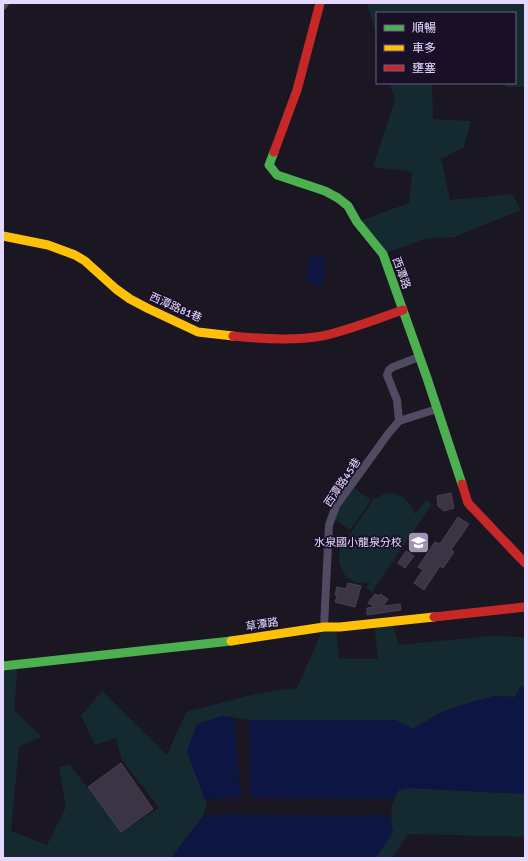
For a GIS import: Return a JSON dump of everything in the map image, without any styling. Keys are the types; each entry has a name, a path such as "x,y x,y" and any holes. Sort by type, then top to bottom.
{"street":[{"name":"西潭路","path":"320,3 297,90 269,165 277,175 325,191 338,198 348,206 357,222 383,254 468,503 525,562"},
{"name":"西潭路81巷","path":"3,236 48,245 75,255 85,261 116,289 130,299 198,332 242,337 297,339 321,336 349,329 403,310"},
{"path":"419,357 393,367 387,374 397,400 400,421 437,409"},
{"name":"西潭路45巷","path":"324,627 329,525 336,506 388,434 400,421"},
{"name":"草潭路","path":"3,666 249,639 324,627 340,628 525,607"}],"shaded area":[{"path":"367,3 525,3 525,87 506,87 504,84 516,84 516,12 376,12 376,34"},
{"path":"390,84 432,84 433,119 471,121 464,147 441,159 450,200 512,194 521,210 454,237 427,238 383,254 357,222 409,203 412,172 373,167 395,100"},
{"path":"310,257 323,257 325,259 322,285 320,286 306,281"},
{"path":"354,488 371,500 350,530 333,518"},
{"path":"394,493 406,499 415,514 426,500 432,504 372,592 366,588 370,582 355,582 349,579 345,574 340,563 340,549 373,500 384,494"},
{"path":"392,621 399,645 489,636 525,637 525,689 521,686 515,697 494,696 442,712 413,729 396,720 249,720 222,716 187,751 207,804 203,816 171,858 3,858 3,666 18,664 14,710 42,737 19,746 11,831 47,845 66,807 59,767 70,765 121,832 159,808 122,760 116,738 95,745 81,716 102,691 167,755 186,712 259,693 297,688 324,627 336,628 339,659 378,659 374,623"},
{"path":"521,686 525,689 525,794 409,788 399,790 393,799 250,798 249,720 396,720 413,729 442,712 468,703 494,696 515,697"},
{"path":"222,716 234,718 241,797 205,800 187,751 197,724"},
{"path":"409,788 525,794 525,837 408,834 392,858 376,858 393,832 391,821 392,805 396,795 399,790"},
{"path":"379,813 390,818 393,832 376,858 171,858 203,816 226,814 368,816"}],"building":[{"path":"451,493 454,508 444,511 438,506 437,496"},
{"path":"458,517 469,524 451,550 454,552 443,568 440,566 424,590 414,583 423,570 418,567 435,542 440,544"},
{"path":"406,551 414,556 405,568 398,563"},
{"path":"348,583 361,586 355,607 335,602 337,587 346,589"},
{"path":"375,594 379,596 380,594 388,599 383,606 400,604 401,610 367,615 367,608 375,607 368,603"},
{"path":"121,763 153,809 121,832 88,787"}],"traffic: fast":[{"path":"274,152 269,165 277,175 325,191 338,198 348,206 357,222 383,254 427,378 462,484"},
{"path":"3,666 231,641"}],"traffic: slow":[{"path":"3,236 48,245 75,255 85,261 116,289 130,299 149,309 198,332 233,336"},
{"path":"231,641 324,627 340,627 434,617"}],"traffic: jam":[{"path":"274,152 297,90 320,3"},
{"path":"233,336 278,339 311,338 353,328 403,310"},
{"path":"462,484 468,503 525,563"},
{"path":"434,617 525,607"}],"place":[{"name":"水泉國小龍泉分校","path":"418,542"}]}
